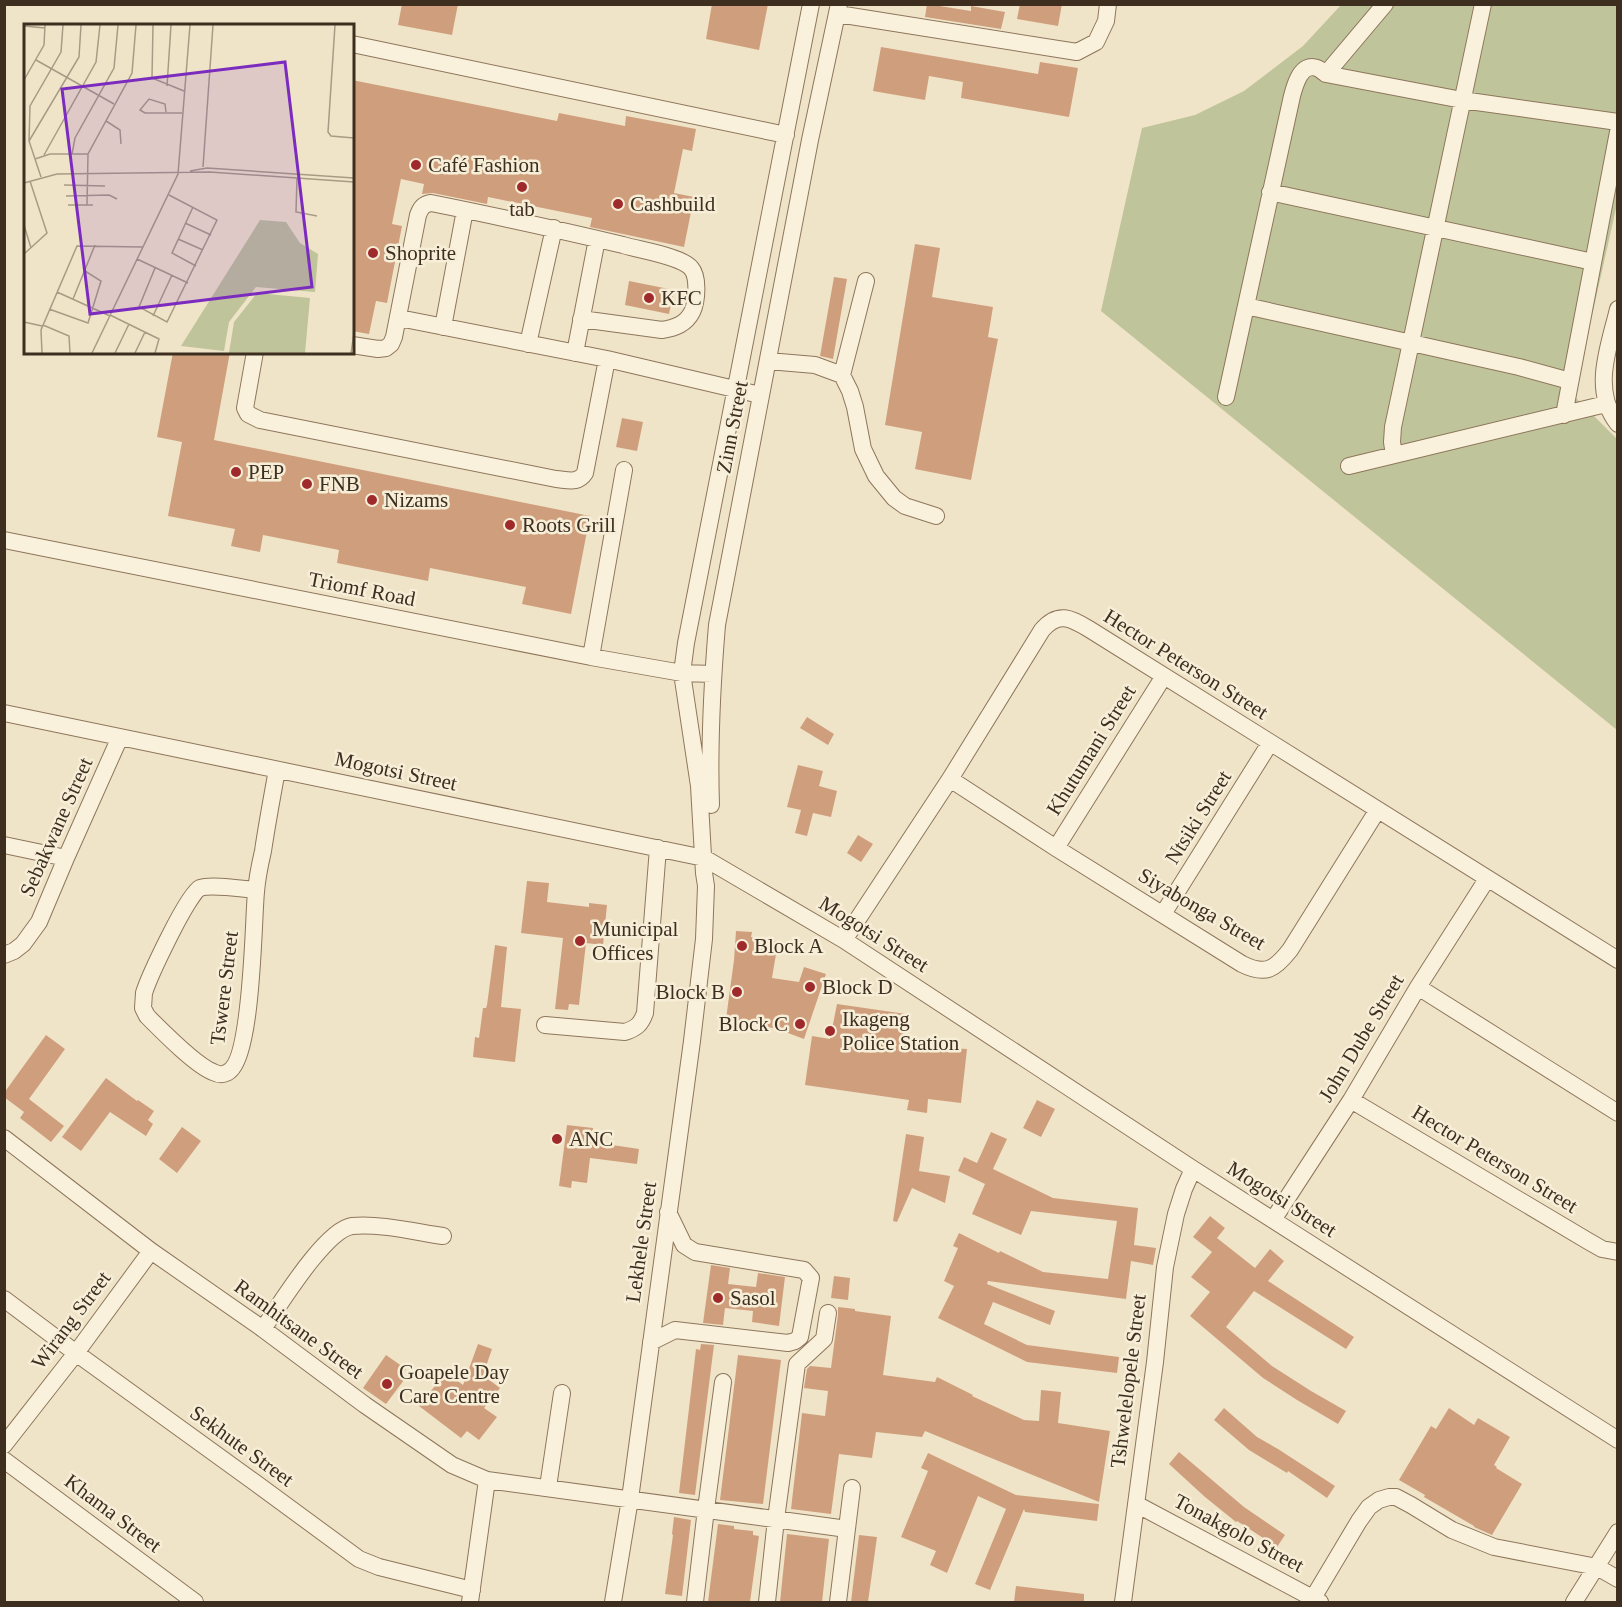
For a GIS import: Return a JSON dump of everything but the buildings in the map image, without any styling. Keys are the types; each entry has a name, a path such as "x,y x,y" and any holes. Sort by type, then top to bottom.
{"street":[{"name":"Zinn Street","path":"707,860 699,786 682,673 690,615 811,4"},
{"path":"838,9 1077,52 1096,42 1106,21 1108,4"},
{"path":"1326,75 1385,4"},
{"path":"1394,455 1392,442 1394,427 1483,4"},
{"name":"Zinn Street","path":"707,860 713,674 717,625 810,140 838,9"},
{"path":"354,44 786,135"},
{"path":"1226,397 1292,96 1298,78 1304,70 1317,68 1326,75 1462,100 1617,122"},
{"path":"1564,415 1617,132"},
{"path":"1270,192 1593,262"},
{"path":"354,345 378,349 386,348 391,344 399,318 416,222 421,208 431,203 554,228 670,257 690,266 695,273 697,282 694,309 681,325 663,330 581,319"},
{"path":"443,327 465,210"},
{"path":"528,344 554,228"},
{"path":"575,353 597,239"},
{"path":"867,281 842,375 855,407 863,449 876,476 894,498 905,506 936,516"},
{"path":"1246,306 1519,367 1570,381"},
{"path":"1617,309 1602,376 1606,404 1617,424"},
{"path":"399,318 607,359 760,395"},
{"path":"255,354 245,408 249,414 260,420 574,481 579,480 585,473 607,359"},
{"path":"768,361 815,365 842,375"},
{"path":"1349,466 1606,404"},
{"path":"591,657 624,470"},
{"name":"Triomf Road","path":"4,540 591,657 682,673 713,674"},
{"name":"Hector Peterson Street","path":"844,940 950,779 1042,630 1054,619 1069,619 1617,960"},
{"name":"Khutumani Street","path":"1056,848 1164,676"},
{"name":"Mogotsi Street","path":"4,713 707,860 844,940 1193,1169 1617,1440"},
{"name":"Sebakwane Street","path":"4,955 23,944 35,929 120,737"},
{"name":"Ntsiki Street","path":"1163,914 1270,743"},
{"name":"Tswere Street","path":"256,890 207,887 197,890 182,912 144,993 143,1008 147,1016 192,1058 208,1070 218,1074 229,1072 233,1068 244,1035 250,986 256,890 277,770"},
{"name":"Siyabonga Street","path":"950,779 1242,964 1250,968 1268,970 1279,964 1290,950 1377,811"},
{"path":"4,845 66,858"},
{"path":"545,1025 625,1032 636,1029 642,1022 645,1013 658,848"},
{"name":"Lekhele Street","path":"613,1602 630,1498 696,1007 704,939 707,860"},
{"name":"John Dube Street","path":"1273,1220 1351,1100 1486,879"},
{"path":"1418,987 1617,1113"},
{"name":"Hector Peterson Street","path":"1351,1100 1588,1241 1602,1249 1617,1252"},
{"name":"Ramhitsane Street","path":"4,1138 151,1251 452,1465 487,1480 847,1529"},
{"name":"Tshwelelopele Street","path":"1123,1602 1155,1362 1165,1267 1176,1214 1193,1169"},
{"path":"651,1342 675,1330 795,1341 800,1337 811,1278 804,1270 695,1252 684,1245 668,1212"},
{"path":"263,1329 306,1268 327,1242 343,1229 352,1226 378,1227 443,1236"},
{"name":"Wirang Street","path":"4,1445 76,1353 151,1251"},
{"name":"Sekhute Street","path":"4,1299 359,1559 471,1596"},
{"path":"767,1602 797,1364 824,1339 828,1313"},
{"path":"695,1602 723,1382"},
{"path":"548,1487 562,1393"},
{"name":"Khama Street","path":"4,1460 195,1602"},
{"path":"471,1596 487,1480"},
{"path":"838,1602 852,1488"},
{"path":"1317,1600 1359,1521 1369,1507 1389,1497 1403,1500 1452,1530 1494,1546 1597,1567 1617,1580"},
{"name":"Tonakgolo Street","path":"1136,1503 1317,1600"},
{"path":"1574,1602 1617,1532"}],"green space":[{"path":"1341,5 1617,5 1617,204 1574,396 1617,439 1617,730 1101,311 1142,128 1195,115 1244,91 1303,46"}],"place":[{"name":"Café Fashion","path":"416,165"},
{"name":"tab","path":"522,187"},
{"name":"Cashbuild","path":"618,204"},
{"name":"Shoprite","path":"373,253"},
{"name":"KFC","path":"649,298"},
{"name":"PEP","path":"236,472"},
{"name":"FNB","path":"307,484"},
{"name":"Nizams","path":"372,500"},
{"name":"Roots Grill","path":"510,525"},
{"name":"Municipal Offices","path":"580,941"},
{"name":"Block A","path":"742,946"},
{"name":"Block D","path":"810,987"},
{"name":"Block B","path":"737,992"},
{"name":"Block C","path":"800,1024"},
{"name":"Ikageng Police Station","path":"830,1031"},
{"name":"ANC","path":"557,1139"},
{"name":"Sasol","path":"718,1298"},
{"name":"Goapele Day Care Centre","path":"387,1384"}]}
